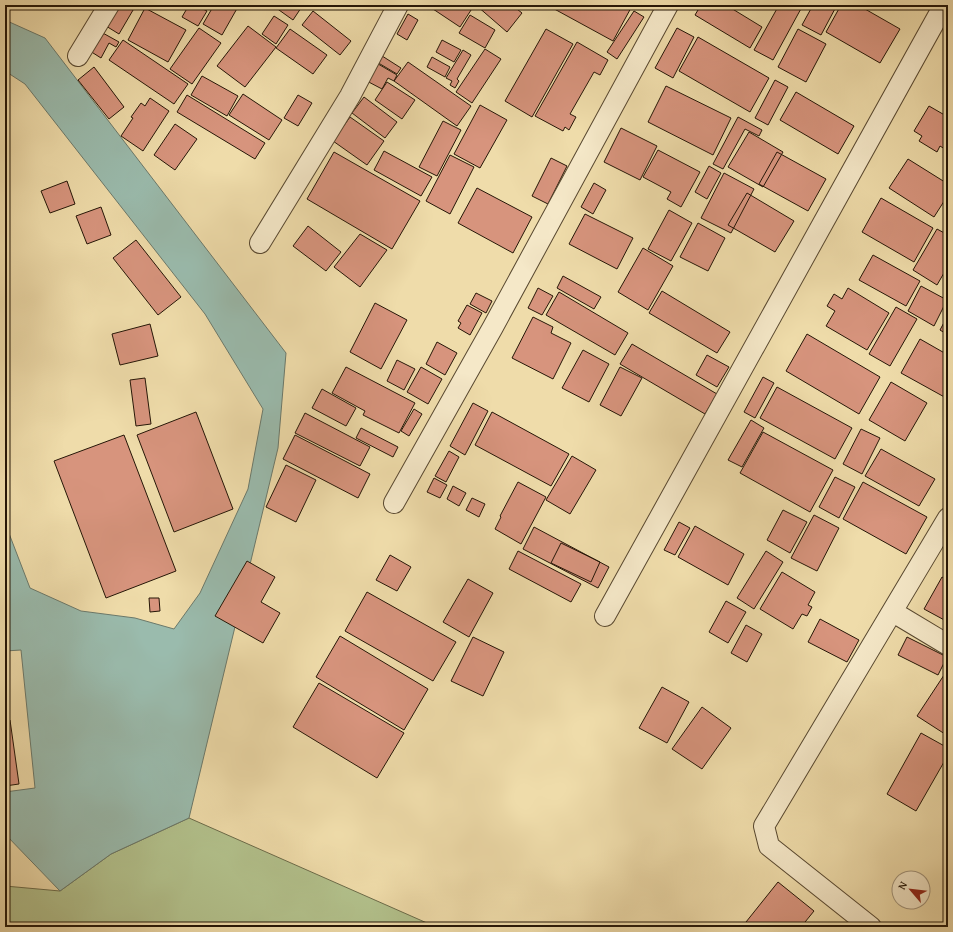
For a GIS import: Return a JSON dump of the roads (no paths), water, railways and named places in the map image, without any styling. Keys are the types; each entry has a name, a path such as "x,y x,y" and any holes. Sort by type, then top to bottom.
{"street":[{"path":"78,56 109,5"},
{"path":"260,243 350,96 398,5"},
{"path":"394,503 493,327 668,5"},
{"path":"605,616 944,5"},
{"path":"871,927 769,846 764,826 948,518"},
{"path":"893,612 948,645"}]}
